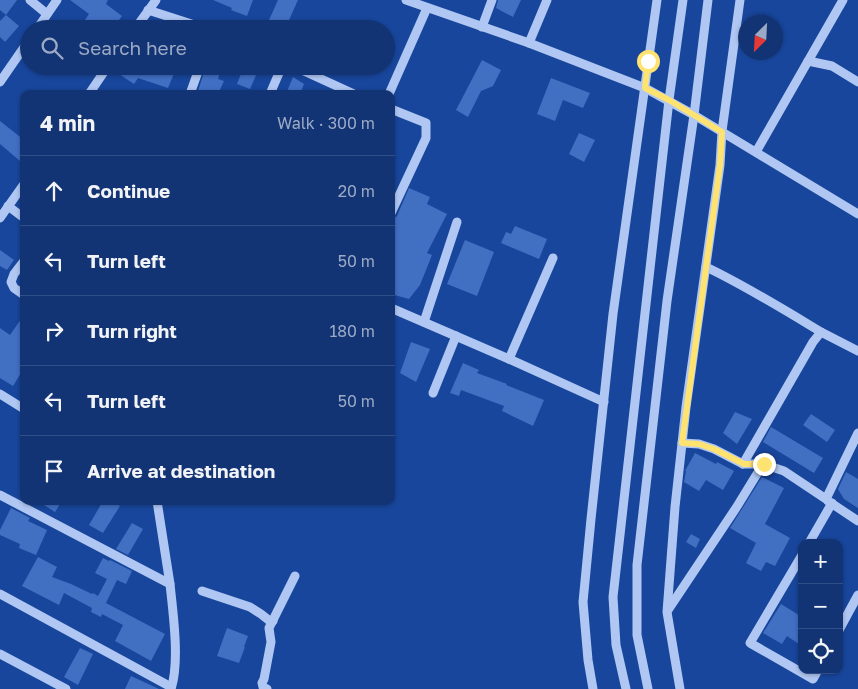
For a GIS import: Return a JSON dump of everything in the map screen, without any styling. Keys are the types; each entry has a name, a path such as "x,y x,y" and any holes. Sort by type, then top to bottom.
{"street":[{"path":"30,0 47,14"},
{"path":"43,20 57,0"},
{"path":"141,20 156,0"},
{"path":"406,0 529,43 645,88 669,100 858,214"},
{"path":"482,27 492,0"},
{"path":"529,43 547,0"},
{"path":"593,689 588,660 583,602 613,314 657,0"},
{"path":"626,689 616,645 613,597 682,0"},
{"path":"648,689 637,634 637,565 667,301 694,115 708,0"},
{"path":"680,689 667,612 675,507 740,0"},
{"path":"756,152 843,0"},
{"path":"391,90 426,8"},
{"path":"148,10 179,20"},
{"path":"0,82 20,53"},
{"path":"808,61 832,66 858,82"},
{"path":"92,90 102,75"},
{"path":"191,90 197,75"},
{"path":"272,90 278,75"},
{"path":"312,75 345,90"},
{"path":"395,111 426,123 426,138 395,204"},
{"path":"0,218 20,190"},
{"path":"8,206 20,215"},
{"path":"424,322 457,222"},
{"path":"509,360 554,258"},
{"path":"20,266 11,282 14,288 20,292"},
{"path":"706,267 734,280 821,332 858,351"},
{"path":"395,310 604,402"},
{"path":"744,464 821,332"},
{"path":"433,394 456,336"},
{"path":"0,394 20,406"},
{"path":"811,539 858,433"},
{"path":"682,443 699,444 714,449 744,464 764,464 784,471 858,521"},
{"path":"667,612 764,464"},
{"path":"0,495 170,584"},
{"path":"0,594 171,688 174,679 175,640 170,584 158,505"},
{"path":"798,561 750,643 798,670"},
{"path":"267,689 263,687 262,683 271,642 269,628 274,622 295,576"},
{"path":"202,591 250,607 271,622 274,622"},
{"path":"840,629 858,595"},
{"path":"0,654 66,689"},
{"path":"805,674 814,679 816,674"}],"building":[{"path":"0,0 17,0 6,15 0,10"},
{"path":"70,0 108,0 106,4 122,16 119,20 85,20 89,14"},
{"path":"213,0 253,0 247,16"},
{"path":"278,0 298,0 289,20 269,20"},
{"path":"498,0 521,0 513,17 496,8"},
{"path":"6,15 19,26 5,42 0,37 0,21"},
{"path":"482,60 501,70 493,86 481,91 468,117 456,110"},
{"path":"120,75 173,75 168,88 138,78 134,84"},
{"path":"203,75 219,75 218,79 224,81 220,90 198,90"},
{"path":"240,75 256,75 250,89 237,84"},
{"path":"293,77 304,84 302,90 288,90"},
{"path":"551,78 590,93 583,108 563,100 555,121 537,114"},
{"path":"0,121 20,137 20,161 0,144"},
{"path":"579,133 595,140 584,162 569,154"},
{"path":"409,188 430,197 427,204 447,214 427,253 432,255 420,285 409,299 395,295 395,218"},
{"path":"515,226 547,239 539,259 501,243 506,232 511,234"},
{"path":"465,240 494,252 477,296 447,284"},
{"path":"0,250 14,260 7,270 0,266"},
{"path":"20,321 20,375 13,386 0,378 0,328 10,335"},
{"path":"411,342 430,349 416,382 400,373"},
{"path":"463,363 479,370 477,373 544,400 533,426 502,411 504,406 461,390 459,396 450,393"},
{"path":"735,412 752,419 737,444 723,433"},
{"path":"811,414 835,430 827,442 803,425"},
{"path":"771,427 823,458 814,473 763,442"},
{"path":"695,453 734,471 723,490 706,480 699,491 684,482 685,471"},
{"path":"846,472 858,479 858,508 844,499 838,489"},
{"path":"762,477 784,488 765,524 790,538 775,566 766,562 761,571 746,563 756,543 730,528"},
{"path":"44,505 59,505 55,512"},
{"path":"101,505 120,506 103,533 89,525"},
{"path":"11,508 30,518 28,521 47,530 36,555 19,548 20,544 0,535 0,530"},
{"path":"132,523 143,529 128,555 116,549"},
{"path":"691,534 700,539 696,548 686,542"},
{"path":"38,557 57,567 52,577 98,596 107,579 95,573 103,558 132,571 126,584 117,580 106,603 165,634 151,661 115,641 123,625 102,614 101,617 91,612 92,608 64,593 59,605 22,586"},
{"path":"781,604 798,615 798,643 787,636 782,644 763,633"},
{"path":"227,628 248,636 239,663 217,656"},
{"path":"80,648 93,654 78,685 64,677"},
{"path":"131,676 159,689 125,689"}],"route":[{"path":"648,61 645,88 722,132 720,165 682,443 699,444 714,449 744,464 764,464"}]}
